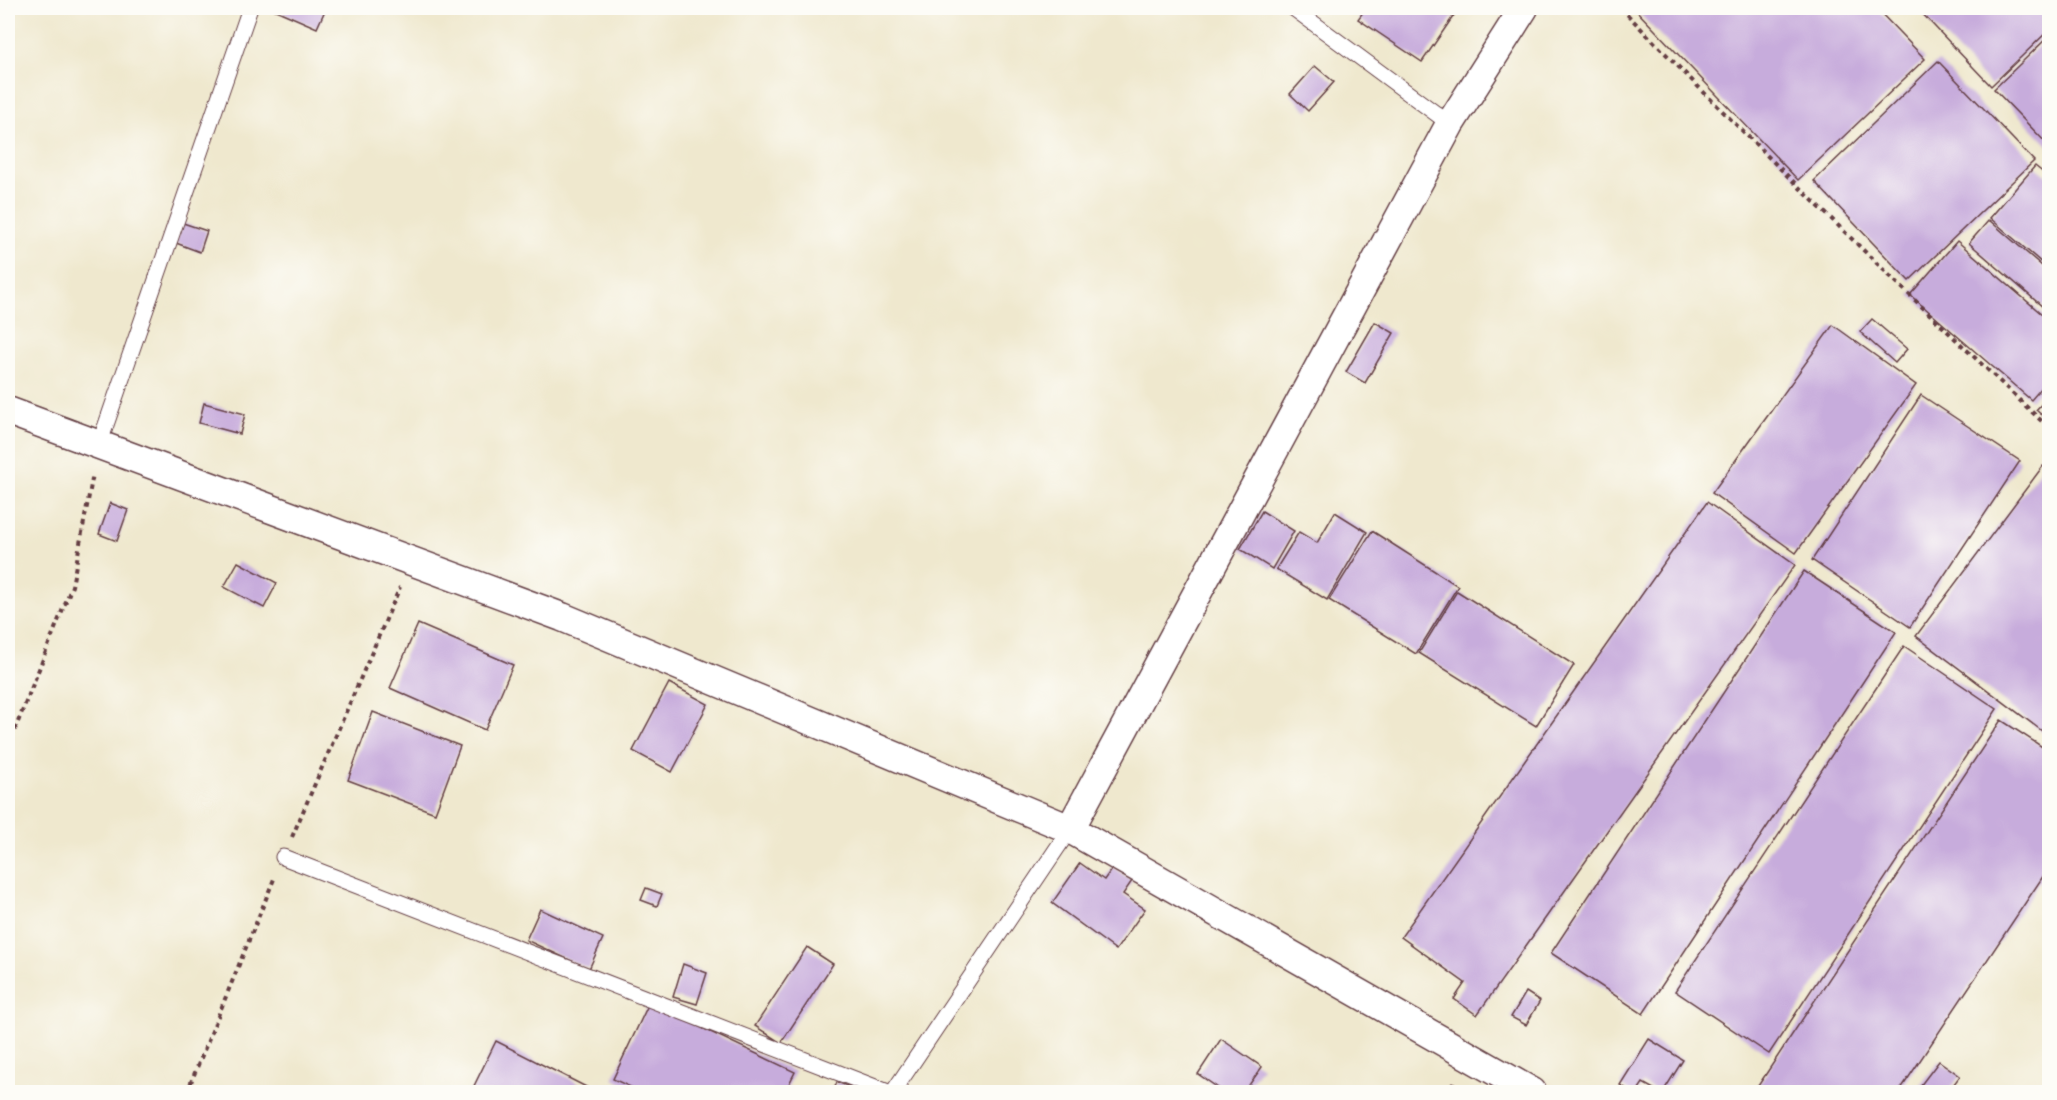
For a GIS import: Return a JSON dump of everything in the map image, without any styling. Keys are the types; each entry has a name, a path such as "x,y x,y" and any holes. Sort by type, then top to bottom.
{"street":[{"path":"1070,829 1450,124 1524,8"},
{"path":"8,411 562,617 1070,829 1532,1092"}],"lane":[{"path":"99,445 250,8"},
{"path":"1293,8 1450,124"},
{"path":"893,1092 1070,829"},
{"path":"283,857 888,1092"}],"path":[{"path":"1620,8 1702,92 2049,429"},
{"path":"8,747 72,586 99,445"},
{"path":"187,1092 283,857 411,561"}],"building":[{"path":"271,8 326,8 317,28"},
{"path":"1366,8 1459,8 1422,62 1358,19"},
{"path":"1634,8 1876,8 1925,59 1798,180"},
{"path":"1917,8 2050,8 2050,29 1991,86"},
{"path":"2050,35 2050,147 1994,89"},
{"path":"1938,61 2034,161 1909,281 1814,181"},
{"path":"1315,66 1334,82 1308,111 1290,94"},
{"path":"2035,166 2050,178 2050,270 1990,218"},
{"path":"1989,220 2050,273 2050,313 1969,243"},
{"path":"183,223 207,231 200,252 176,243"},
{"path":"1957,241 2050,321 2050,378 2031,400 1910,295"},
{"path":"1872,319 1907,349 1895,363 1860,332"},
{"path":"1375,322 1394,333 1365,383 1346,372"},
{"path":"1833,325 1916,385 1796,553 1712,493"},
{"path":"1921,395 2020,461 1910,627 1812,560"},
{"path":"2050,395 2050,422 2036,410"},
{"path":"204,403 245,414 240,434 199,423"},
{"path":"2043,466 2050,471 2050,737 1916,636"},
{"path":"1707,502 1795,565 1477,1015 1454,999 1465,983 1401,937"},
{"path":"110,503 128,510 117,541 99,534"},
{"path":"1262,511 1294,531 1272,569 1240,549"},
{"path":"1335,512 1367,532 1327,600 1276,569 1299,532 1317,543"},
{"path":"1372,531 1458,586 1416,654 1329,600"},
{"path":"238,562 277,583 264,608 224,587"},
{"path":"1804,571 1896,632 1643,1014 1551,953"},
{"path":"1457,591 1574,665 1536,726 1419,653"},
{"path":"418,624 513,665 485,730 390,688"},
{"path":"1904,646 1997,709 1769,1054 1675,991"},
{"path":"669,683 708,704 672,772 633,751"},
{"path":"373,712 460,746 435,813 348,780"},
{"path":"2001,720 2050,752 2050,866 1899,1092 1754,1092"},
{"path":"1080,863 1104,880 1113,867 1132,881 1123,894 1145,909 1116,950 1052,903"},
{"path":"646,888 662,894 657,906 641,900"},
{"path":"540,909 603,938 589,969 526,940"},
{"path":"807,947 833,964 781,1043 755,1026"},
{"path":"683,964 707,973 697,1004 673,997"},
{"path":"1526,992 1540,1001 1526,1025 1511,1017"},
{"path":"649,1003 795,1072 785,1092 641,1092 613,1079"},
{"path":"1221,1039 1262,1067 1244,1092 1224,1092 1198,1074"},
{"path":"1649,1039 1683,1060 1663,1092 1643,1083 1637,1092 1632,1092 1620,1085"},
{"path":"496,1041 596,1092 471,1092"},
{"path":"1939,1061 1960,1076 1948,1092 1917,1090"},
{"path":"837,1082 857,1090 856,1092 833,1092"}]}
